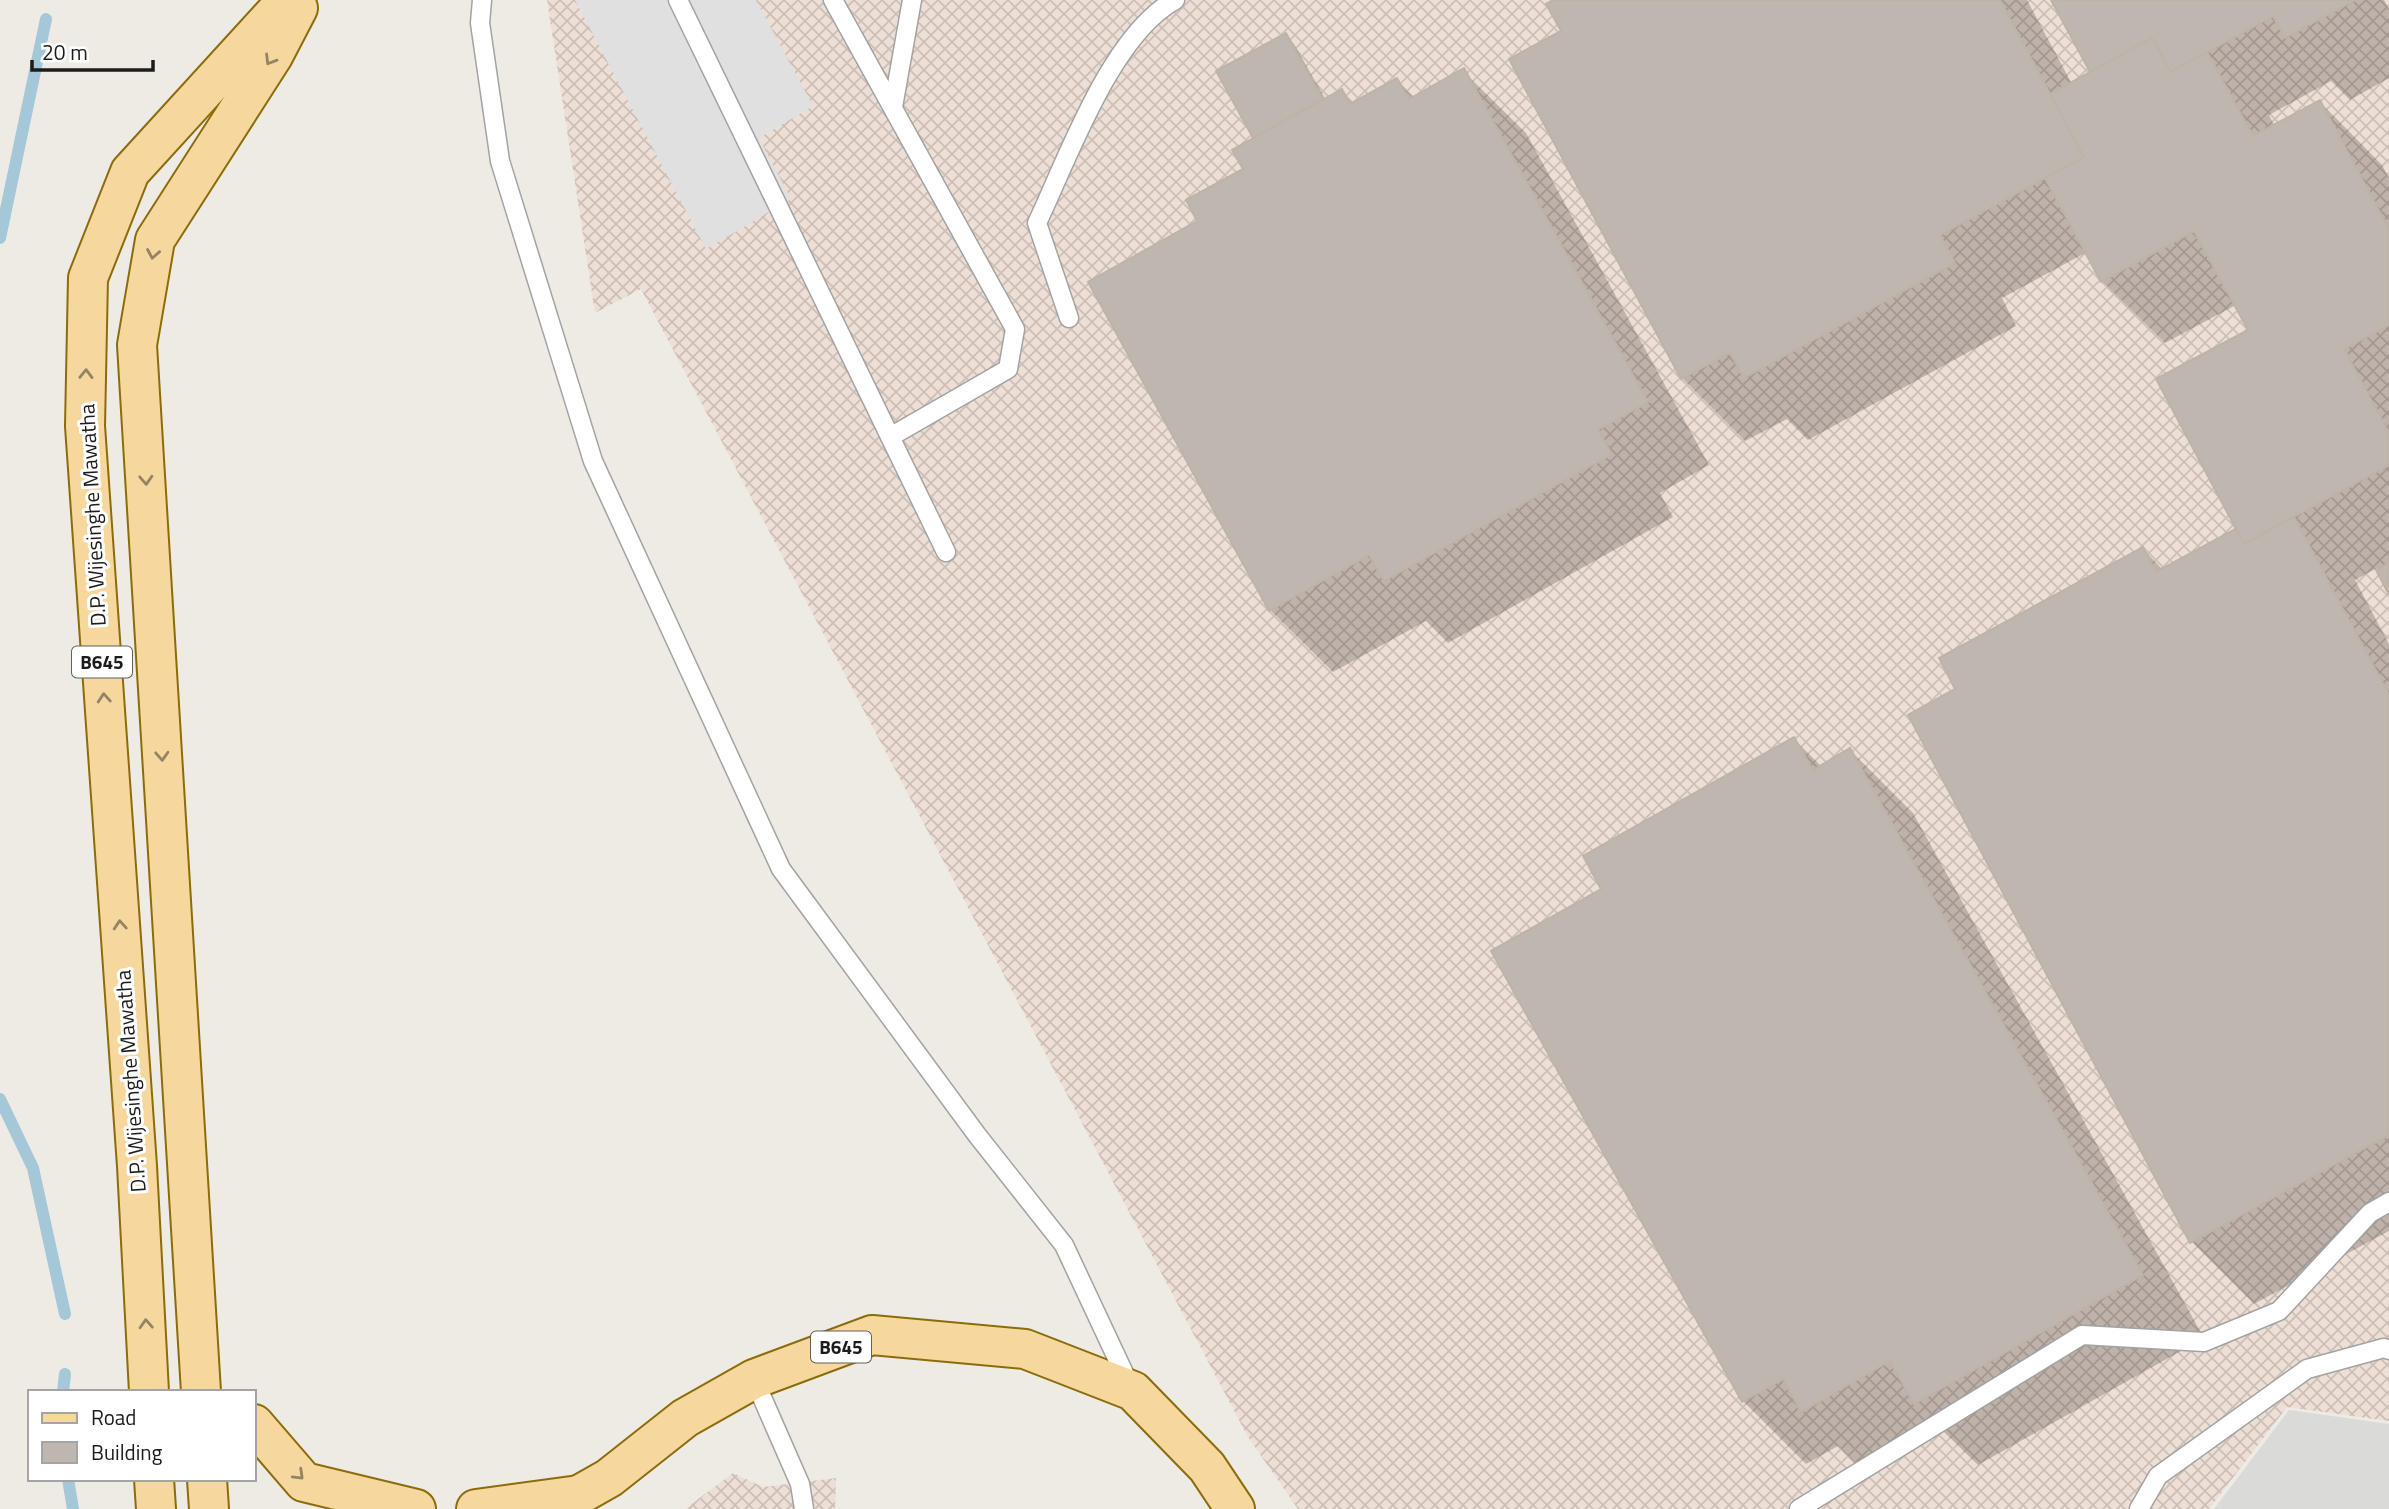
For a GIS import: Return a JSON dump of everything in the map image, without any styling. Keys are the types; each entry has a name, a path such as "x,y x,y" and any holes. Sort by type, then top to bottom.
{"main road":[{"name":"D.P. Wijesinghe Mawatha","path":"149,1390 137,1166 85,426 88,278 130,172 287,0"},
{"name":"B645","path":"201,1390 137,345 156,240 273,56 302,0"},
{"name":"B645","path":"476,1509 573,1502 609,1478 685,1418 754,1379 872,1335 1025,1349 1133,1391 1206,1467 1236,1509"},
{"path":"197,1346 227,1390"},
{"path":"256,1426 304,1482 416,1509"},
{"path":"154,1481 156,1509"},
{"path":"207,1481 209,1509"}],"lane":[{"path":"482,0 480,23 500,161 593,461 781,869 977,1135 1064,1245 1133,1391"},
{"path":"678,0 946,552"},
{"path":"833,0 1015,329 1008,369 890,436"},
{"path":"893,107 912,0"},
{"path":"1069,318 1037,223 1118,53 1154,11 1175,0"},
{"path":"1799,1509 2082,1335 2204,1342 2279,1311 2370,1213 2389,1202"},
{"path":"2139,1509 2158,1476 2307,1369 2384,1348 2389,1350"},
{"path":"754,1379 800,1484 804,1509"}],"shaded area":[{"path":"547,0 2389,0 2389,1421 2287,1407 2209,1509 1298,1509 1248,1437 641,289 595,313"},
{"path":"575,0 756,0 813,106 759,138 791,199 706,249"},
{"path":"2289,1410 2389,1424 2389,1509 2214,1509"},
{"path":"733,1473 763,1487 836,1478 835,1509 685,1509"}],"building":[{"path":"1553,0 2000,0 2084,157 1940,235 1955,263 1744,378 1730,353 1681,379 1509,59 1561,31 1546,4"},
{"path":"2051,0 2355,0 2285,38 2273,16 2171,72 2152,38 2090,72"},
{"path":"1286,33 1323,99 1253,138 1216,71"},
{"path":"2152,38 2171,72 2207,52 2253,136 2320,100 2389,229 2389,325 2344,349 2389,433 2389,465 2244,544 2156,379 2248,330 2194,231 2101,282 2045,178 2084,157 2050,94"},
{"path":"1464,68 1648,402 1598,430 1612,454 1384,581 1369,555 1269,611 1088,282 1197,221 1186,200 1243,169 1232,150 1342,89 1350,104 1397,78 1409,99"},
{"path":"2294,517 2389,695 2389,1135 2190,1243 1908,715 1955,689 1939,658 2143,547 2156,572 2235,529 2244,544"},
{"path":"2389,563 2389,595 2376,570"},
{"path":"1794,737 1813,770 1850,748 2143,1275 1914,1404 1890,1361 1801,1412 1783,1379 1742,1402 1491,951 1601,889 1583,856"}],"waterway":[{"path":"0,238 46,19"},
{"path":"0,1099 33,1168 65,1314"},
{"path":"63,1390 65,1374"},
{"path":"68,1481 73,1509"}]}
